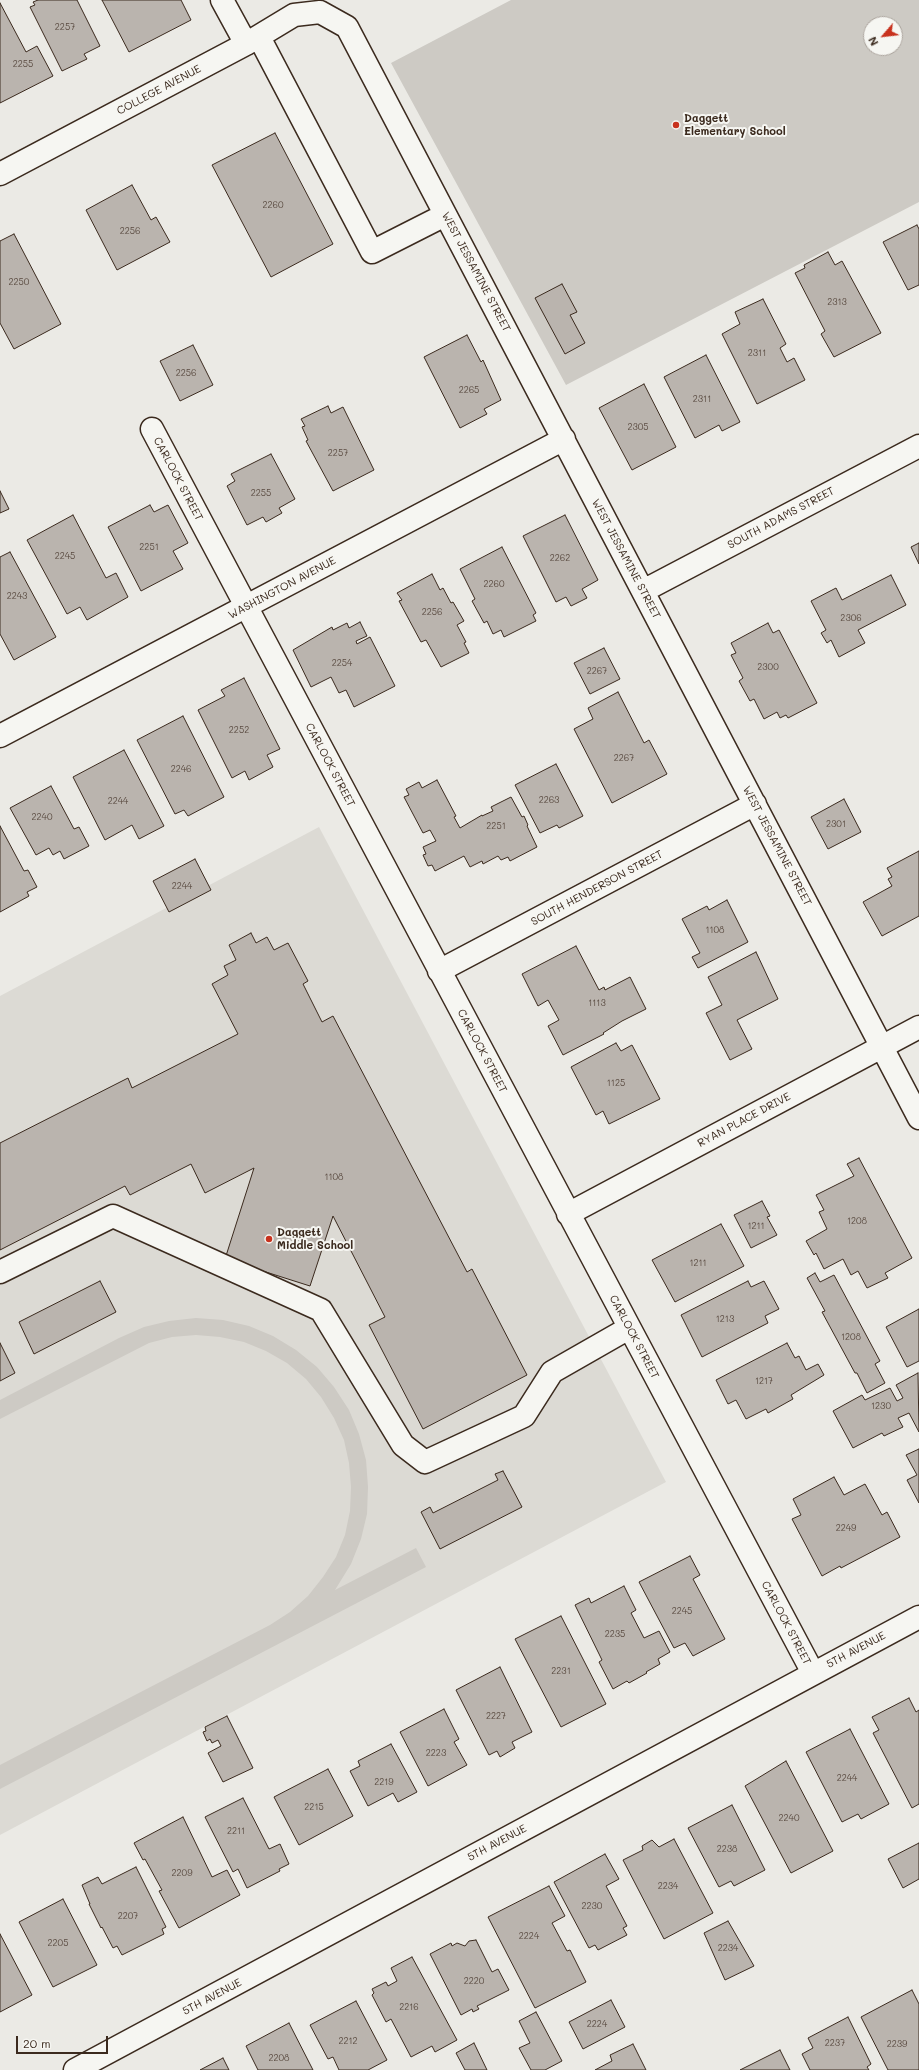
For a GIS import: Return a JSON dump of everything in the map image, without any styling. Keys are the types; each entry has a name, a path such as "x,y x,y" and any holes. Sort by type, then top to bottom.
{"street":[{"path":"222,0 252,40 372,252 445,215"},
{"name":"COLLEGE AVENUE","path":"0,174 252,40 294,15 320,12"},
{"name":"WEST JESSAMINE STREET","path":"320,12 347,27 919,1118"},
{"name":"CARLOCK STREET","path":"152,429 813,1673"},
{"name":"WASHINGTON AVENUE","path":"0,736 246,608 564,439"},
{"name":"SOUTH ADAMS STREET","path":"643,591 919,446"},
{"name":"SOUTH HENDERSON STREET","path":"439,971 754,804"},
{"name":"RYAN PLACE DRIVE","path":"568,1214 919,1027"},
{"path":"0,1272 113,1216 322,1310 403,1445 425,1462 524,1416 552,1372 629,1328"},
{"name":"5TH AVENUE","path":"75,2070 919,1617"}],"shaded area":[{"name":"Daggett Elementary School","path":"511,0 919,0 919,202 566,385 391,63"},
{"name":"Daggett Middle School","path":"319,827 666,1482 0,1835 0,996"},
{"path":"196,1318 223,1320 249,1326 273,1336 296,1350 317,1367 334,1387 349,1410 359,1434 366,1460 368,1487 367,1514 361,1539 351,1564 335,1590 416,1548 426,1567 0,1789 0,1765 270,1625 290,1612 308,1596 336,1557 345,1535 350,1511 351,1487 349,1463 344,1440 334,1418 321,1397 306,1379 287,1363 266,1351 244,1342 220,1337 196,1335 172,1337 149,1343 0,1419 0,1400 119,1338 144,1327 169,1321"}],"building":[{"path":"38,0 77,0 100,46 84,54 87,59 62,71 30,7 35,5 33,2"},
{"path":"102,0 181,0 191,20 129,52"},
{"path":"0,3 26,52 37,46 53,76 0,103"},
{"path":"275,133 333,244 271,277 212,165"},
{"path":"132,185 151,220 156,217 170,242 117,270 86,210"},
{"path":"917,225 919,229 919,285 908,290 883,242"},
{"path":"14,234 61,324 14,349 0,323 0,241"},
{"path":"828,252 835,265 842,261 881,333 834,357 821,334 825,331 795,273 805,268 804,265"},
{"path":"562,284 577,312 570,315 585,343 565,354 535,298"},
{"path":"763,299 786,344 780,348 787,362 794,358 805,380 757,404 722,334 740,324 735,312"},
{"path":"467,335 481,362 483,360 501,400 484,409 487,414 460,428 424,357"},
{"path":"193,345 213,385 180,401 160,361"},
{"path":"706,355 740,422 722,431 719,425 695,438 664,377"},
{"path":"644,384 676,447 632,470 599,408"},
{"path":"328,406 331,413 343,407 374,470 333,491 306,441 308,440 302,427 305,426 301,419"},
{"path":"271,454 295,499 279,508 282,513 266,522 263,517 247,525 227,486 235,481 231,474"},
{"path":"0,491 9,509 0,513"},
{"path":"150,505 154,512 168,505 188,543 173,551 183,569 141,591 108,527"},
{"path":"73,515 106,578 116,573 128,597 87,620 80,607 67,614 27,540"},
{"path":"565,515 598,580 582,589 587,598 571,606 566,597 556,602 523,536"},
{"path":"919,543 919,564 911,547"},
{"path":"502,547 536,613 533,615 536,621 504,637 501,630 493,634 487,621 484,623 472,601 475,599 460,569"},
{"path":"10,552 56,637 14,660 0,634 0,557"},
{"path":"432,574 440,590 443,588 451,603 453,602 464,621 457,625 466,642 464,643 469,653 441,667 426,640 421,642 399,601 402,600 397,593"},
{"path":"891,575 906,605 858,630 865,643 839,657 831,640 827,643 821,633 826,630 811,601 836,588 842,600"},
{"path":"360,622 367,636 356,641 357,644 370,637 395,686 354,707 346,690 339,693 331,677 311,687 293,650 332,627 333,630 347,623 349,628"},
{"path":"768,623 773,633 779,630 817,703 788,718 786,715 780,718 777,712 764,719 754,699 750,701 739,681 743,678 731,655 736,653 731,643"},
{"path":"604,648 620,679 590,694 574,663"},
{"path":"244,678 280,749 267,755 273,767 249,780 245,771 232,778 198,710 225,696 221,690"},
{"path":"618,692 644,743 649,740 667,774 612,803 574,729 593,719 588,708"},
{"path":"183,716 224,797 188,816 184,810 175,814 137,740"},
{"path":"124,750 164,826 139,839 132,825 105,840 73,777"},
{"path":"556,764 583,816 559,828 557,825 540,833 515,785"},
{"path":"437,780 456,816 454,817 460,828 482,815 493,811 491,807 511,797 522,817 524,816 537,847 510,861 508,857 501,860 498,856 483,864 482,861 470,867 464,856 435,871 432,865 428,866 423,855 426,854 423,847 436,841 430,830 423,833 404,797 409,795 406,789 419,782 422,788"},
{"path":"51,786 74,829 79,827 89,846 64,859 60,851 53,855 49,848 36,855 10,808"},
{"path":"844,799 861,832 828,849 811,817"},
{"path":"0,826 24,871 28,870 37,887 27,892 29,896 0,912"},
{"path":"919,851 919,916 882,936 863,902 892,886 888,879 892,877 887,868"},
{"path":"195,859 211,890 169,912 153,881"},
{"path":"727,900 748,942 698,968 692,957 700,953 682,919 707,906 709,910"},
{"path":"251,933 256,943 267,937 274,950 288,943 308,981 303,984 322,1022 333,1016 467,1272 472,1269 527,1375 423,1429 369,1325 385,1317 333,1216 310,1286 225,1259 254,1168 205,1193 191,1164 130,1195 125,1186 0,1250 0,1143 128,1078 132,1088 238,1034 212,984 228,975 224,966 236,960 229,945"},
{"path":"576,946 599,990 604,987 605,990 630,977 646,1009 622,1021 603,1033 604,1034 563,1055 548,1026 559,1020 548,1000 538,1006 522,974"},
{"path":"756,952 778,999 737,1020 752,1049 730,1060 706,1013 722,1005 708,977"},
{"path":"616,1043 621,1051 632,1045 660,1099 609,1124 603,1111 596,1115 571,1067"},
{"path":"859,1158 912,1258 885,1273 888,1278 867,1288 858,1271 851,1275 843,1259 824,1269 816,1253 814,1255 806,1241 827,1229 819,1212 824,1210 816,1195 854,1176 847,1164"},
{"path":"762,1201 770,1216 767,1217 777,1235 751,1248 734,1215"},
{"path":"721,1224 744,1266 675,1302 652,1260"},
{"path":"815,1273 820,1282 834,1275 880,1361 875,1364 885,1383 867,1393 822,1312 825,1311 807,1278"},
{"path":"100,1281 116,1312 34,1354 19,1322"},
{"path":"748,1281 751,1287 764,1281 779,1309 765,1316 768,1323 702,1357 681,1315"},
{"path":"919,1309 919,1361 907,1367 886,1327"},
{"path":"0,1343 15,1373 0,1381"},
{"path":"787,1343 795,1358 799,1356 806,1370 818,1364 824,1375 791,1395 793,1399 768,1413 766,1409 746,1419 736,1400 728,1404 716,1380"},
{"path":"918,1373 919,1432 909,1413 898,1418 903,1427 884,1436 882,1433 853,1448 833,1411 862,1395 865,1400 890,1388 897,1401 903,1398 896,1385"},
{"path":"919,1449 919,1503 907,1480 917,1475 906,1455"},
{"path":"503,1471 522,1507 440,1549 421,1512 430,1507 433,1513 498,1480 495,1474"},
{"path":"834,1477 844,1495 865,1484 882,1515 887,1512 900,1537 841,1568 840,1566 822,1576 792,1519 801,1515 793,1499"},
{"path":"690,1556 700,1575 693,1579 725,1639 693,1656 685,1643 674,1648 639,1582"},
{"path":"624,1586 636,1610 631,1613 644,1638 659,1631 670,1652 658,1659 660,1664 646,1672 647,1673 629,1683 627,1681 613,1689 599,1662 602,1660 575,1605 589,1598 591,1603"},
{"path":"561,1616 606,1704 561,1727 515,1639"},
{"path":"500,1667 532,1732 512,1742 515,1748 500,1757 497,1751 489,1755 456,1690"},
{"path":"909,1698 916,1712 919,1710 919,1804 912,1808 873,1733 879,1730 872,1717"},
{"path":"444,1709 459,1739 454,1742 467,1765 428,1786 400,1732"},
{"path":"227,1716 253,1768 223,1782 208,1753 221,1746 218,1740 212,1743 210,1739 207,1741 203,1732 206,1731 205,1727"},
{"path":"850,1729 889,1804 861,1819 858,1814 842,1822 806,1752"},
{"path":"391,1744 417,1792 398,1802 393,1793 368,1806 350,1771 360,1766 358,1761"},
{"path":"786,1761 833,1851 791,1873 745,1786"},
{"path":"328,1769 353,1816 299,1845 274,1797"},
{"path":"243,1798 269,1849 280,1844 289,1864 279,1869 280,1871 247,1888 238,1869 233,1872 205,1817"},
{"path":"732,1805 765,1870 734,1886 731,1881 719,1887 688,1828"},
{"path":"183,1817 212,1877 227,1870 240,1895 179,1928 159,1891 162,1890 145,1859 143,1860 134,1843"},
{"path":"674,1839 713,1913 664,1939 623,1860 643,1850 642,1846 652,1840 659,1847"},
{"path":"919,1843 919,1879 903,1888 888,1859"},
{"path":"605,1854 619,1879 606,1886 627,1926 623,1928 627,1935 598,1950 595,1945 589,1948 554,1882"},
{"path":"136,1867 166,1927 162,1929 164,1934 122,1955 117,1946 113,1948 102,1927 101,1928 89,1904 82,1885 98,1877 102,1884"},
{"path":"549,1886 565,1916 552,1923 567,1951 570,1950 586,1982 535,2008 488,1917"},
{"path":"63,1899 97,1965 53,1987 19,1922"},
{"path":"728,1921 754,1966 725,1980 704,1933"},
{"path":"0,1934 32,1995 0,2012"},
{"path":"476,1940 492,1972 498,1969 509,1990 477,2006 479,2009 473,2012 472,2009 461,2015 430,1954 451,1943 452,1946 457,1943 465,1946 469,1941"},
{"path":"412,1957 457,2040 435,2052 432,2046 411,2057 391,2019 386,2022 372,1995 374,1993 372,1989 386,1982 388,1986 397,1981 391,1968"},
{"path":"912,1990 919,2004 919,2070 888,2070 861,2017"},
{"path":"611,2000 625,2027 583,2049 569,2022"},
{"path":"356,2001 387,2060 368,2070 339,2070 333,2057 328,2059 310,2025"},
{"path":"536,2012 562,2061 545,2070 531,2070 519,2048 530,2043 519,2021"},
{"path":"848,2017 871,2064 867,2067 869,2070 810,2070 802,2054 813,2048 808,2038"},
{"path":"289,2023 313,2070 258,2070 246,2046"},
{"path":"474,2043 487,2070 465,2070 456,2053"},
{"path":"633,2044 646,2070 595,2070 612,2061 610,2055"},
{"path":"780,2050 790,2070 740,2070"},
{"path":"223,2058 229,2070 200,2070"}],"place":[{"name":"Daggett Elementary School","path":"676,125"},
{"name":"Daggett Middle School","path":"269,1239"}]}
